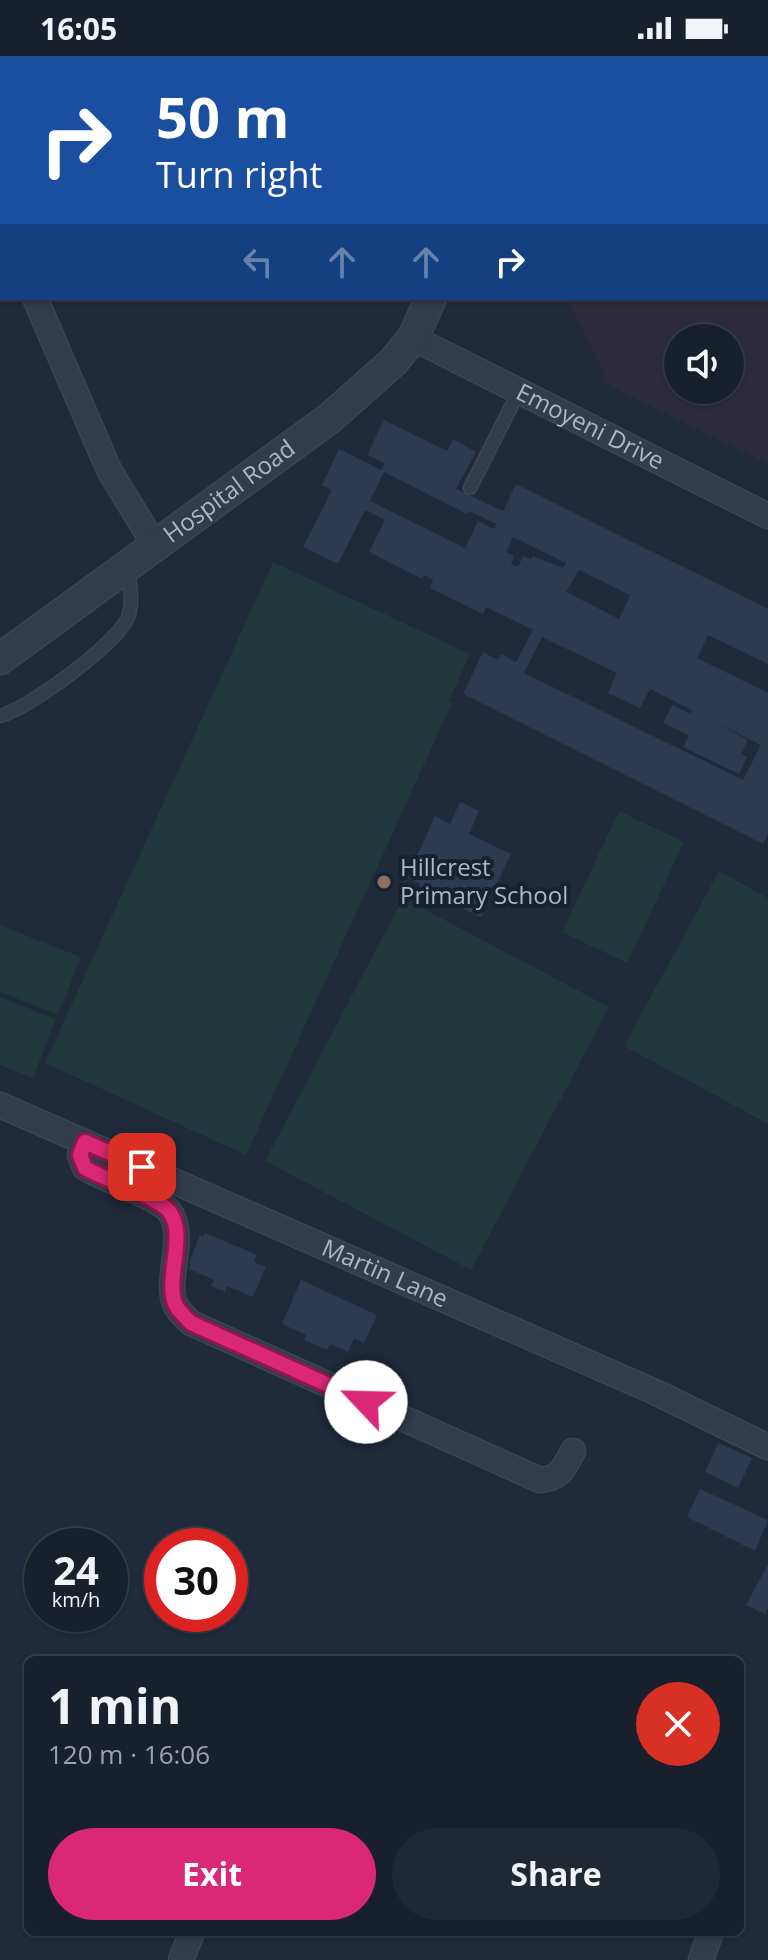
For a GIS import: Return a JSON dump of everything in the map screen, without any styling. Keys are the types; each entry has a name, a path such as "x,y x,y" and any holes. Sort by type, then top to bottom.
{"street":[{"path":"36,300 109,470 156,547"},
{"name":"Hospital Road","path":"0,659 330,418 393,362 413,338 430,300"},
{"name":"Emoyeni Drive","path":"413,338 768,516"},
{"name":"Martin Lane","path":"0,1105 655,1392 768,1447"},
{"path":"85,1142 80,1155 85,1168 160,1204 171,1213 176,1231 173,1283 176,1307 191,1323 540,1480 561,1474 573,1451"},
{"path":"181,1960 190,1936"},
{"path":"701,1960 710,1936"}],"lane":[{"path":"470,488 519,391"},
{"path":"0,716 26,706 115,636 127,620 131,605 127,568"}],"shaded area":[{"path":"568,300 768,300 768,464 610,386"}],"green space":[{"path":"273,562 470,654 449,701 452,703 246,1155 45,1063"},
{"path":"619,811 684,842 627,963 562,932"},
{"path":"719,871 768,898 768,1124 624,1046"},
{"path":"403,898 609,1007 471,1270 265,1161"},
{"path":"0,925 81,957 58,1015 0,992"},
{"path":"0,997 56,1019 33,1078 0,1065"}],"building":[{"path":"384,420 447,451 453,439 476,452 456,489 503,511 516,484 768,609 768,664 708,635 697,658 768,693 768,834 763,844 463,694 483,652 498,660 501,654 516,662 533,630 486,607 483,614 430,588 433,580 424,575 422,579 369,552 385,520 365,510 338,564 303,547 332,490 322,485 339,449 381,470 385,463 367,455","holes":["384,472 467,514 469,511 496,524 494,529 478,521 465,548 370,501","513,537 566,563 563,568 532,556 531,559 523,556 518,567 511,564 514,556 506,552","579,570 630,595 619,619 566,592","542,637 617,673 608,693 640,708 650,689 692,710 690,714 672,705 663,723 689,735 683,747 739,774 747,757 741,754 748,740 715,722 761,745 743,780 524,673"]},
{"path":"460,802 479,811 469,834 511,854 481,917 418,888 420,884 407,878 435,816 450,824"},
{"path":"205,1233 257,1255 254,1262 266,1267 253,1297 227,1286 225,1292 211,1286 214,1280 189,1269 200,1235"},
{"path":"301,1280 377,1315 364,1343 354,1338 348,1352 330,1344 327,1350 304,1340 306,1335 282,1324"},
{"path":"718,1443 752,1458 738,1488 705,1472"},
{"path":"700,1489 768,1520 755,1551 687,1517"},
{"path":"768,1564 768,1608 765,1614 746,1605"}],"place":[{"name":"Hillcrest Primary School","path":"384,882"}],"route":[{"path":"142,1167 85,1142 80,1155 85,1168 160,1204 171,1213 176,1231 173,1283 176,1307 191,1323 366,1402"}]}
